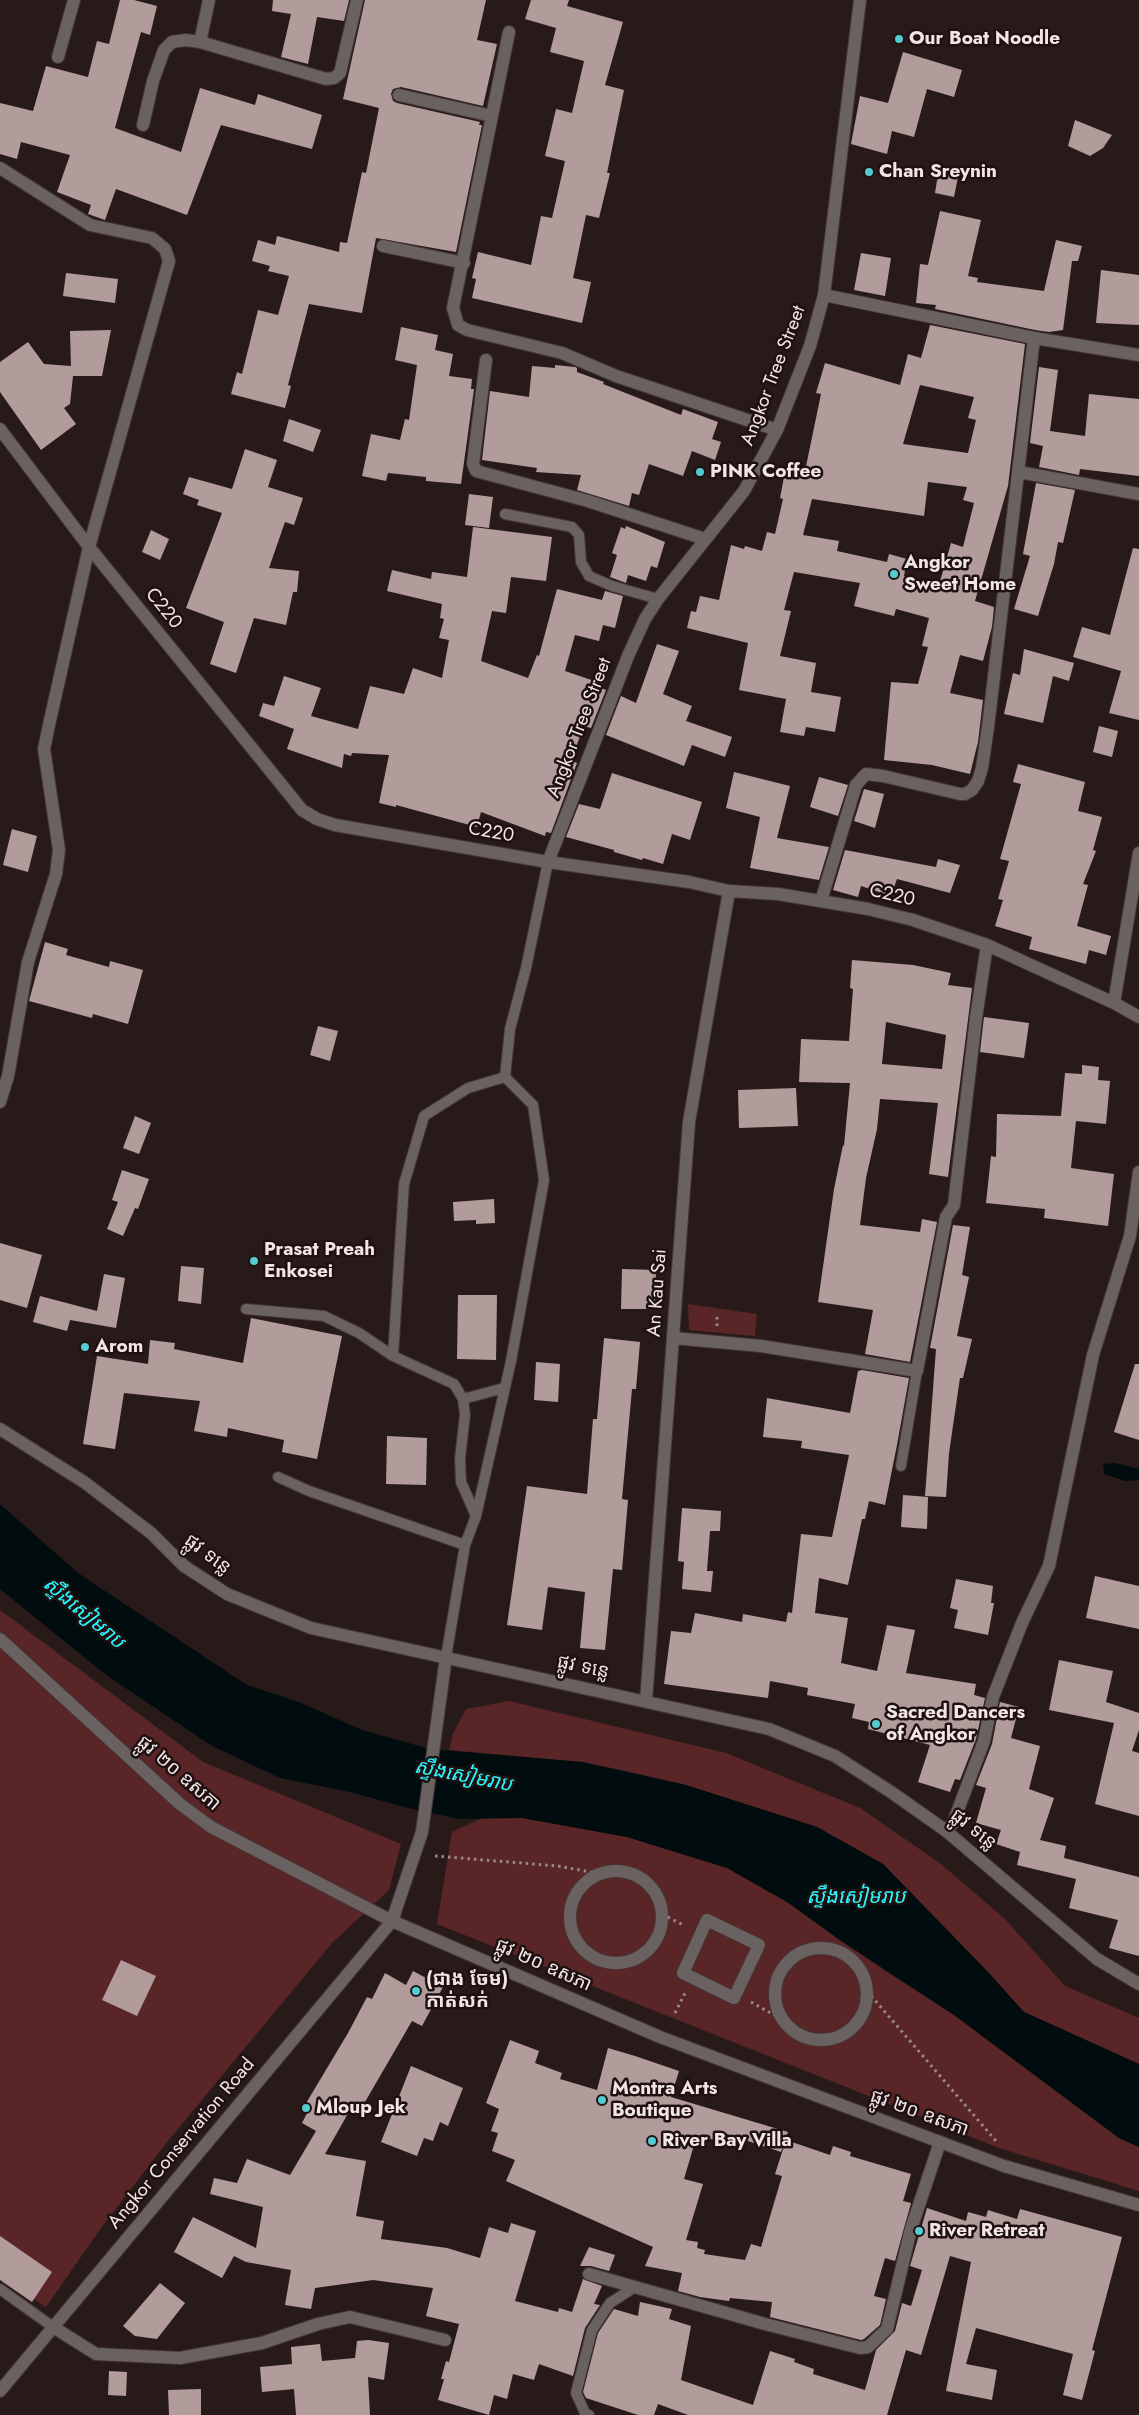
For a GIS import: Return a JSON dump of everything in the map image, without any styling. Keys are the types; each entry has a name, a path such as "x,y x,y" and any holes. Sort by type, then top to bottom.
{"street":[{"path":"58,57 74,0"},
{"path":"200,42 209,0"},
{"path":"143,125 153,81 164,50 172,42 186,40 200,42 326,79 334,78 340,72 357,0"},
{"name":"Angkor Tree Street","path":"548,862 628,656 645,619 658,599 744,491 777,430 810,346 824,295 860,0"},
{"path":"509,32 464,263 453,308 458,325 467,330 562,353 616,376 777,430"},
{"path":"399,95 492,116"},
{"path":"0,168 90,225 152,238 165,249 169,261 88,547 44,749 58,850 56,874 28,962 8,1076 0,1102"},
{"path":"383,246 464,263"},
{"path":"824,295 1034,338 1139,355"},
{"path":"821,901 856,785 866,774 883,776 960,794 966,794 972,790 978,781 982,768 1034,338"},
{"path":"486,360 473,464 476,471 588,501 705,539"},
{"name":"C220","path":"0,429 88,547 302,810 317,819 335,825 548,862 688,882 729,891 778,894 868,909 913,920 987,945 1114,1003 1139,1017"},
{"path":"1019,472 1139,494"},
{"path":"1114,1003 1139,853"},
{"name":"An Kau Sai","path":"646,1701 689,1122 729,891"},
{"path":"673,1338 760,1346 917,1371 946,1217 954,1205 976,1018 987,945"},
{"path":"945,1830 952,1823 984,1741 994,1697 1022,1623 1049,1566 1093,1355 1130,1236 1139,1172"},
{"name":"ផ្លូវ ទន្លេ","path":"0,1429 84,1482 151,1533 184,1566 227,1594 311,1628 769,1729 835,1756 945,1830 1097,1959 1139,1984"},
{"name":"ផ្លូវ ២០ ឧសភា","path":"0,1638 180,1804 211,1827 392,1921 660,2037 1004,2166 1139,2205"},
{"path":"392,1921 422,1832 446,1658"},
{"path":"625,1872 646,1882 654,1892 662,1914 658,1938 642,1956 631,1961 607,1963 586,1952 572,1932 571,1908 581,1887 590,1879 601,1874 625,1872"},
{"path":"707,1920 759,1945 734,1998 683,1973 701,1934 707,1920"},
{"name":"Angkor Conservation Road","path":"0,2391 392,1921"},
{"path":"830,1948 847,1956 860,1968 867,1991 866,2003 856,2024 836,2038 812,2040 801,2035 783,2020 775,1997 776,1985 787,1963 806,1950 830,1948"},
{"path":"589,2274 765,2324 860,2348 868,2347 887,2329 911,2229 940,2142"},
{"path":"53,2327 96,2354 180,2358 262,2343 318,2324 350,2317 445,2340"}],"lane":[{"path":"505,514 572,527 579,535 581,562 590,576 612,586 658,599"},
{"path":"505,1077 510,1030 526,968 548,862"},
{"path":"393,1356 404,1184 424,1116 468,1088 505,1077"},
{"path":"446,1658 465,1545 476,1516 504,1388 544,1180 532,1105 505,1077"},
{"path":"246,1309 324,1316 359,1333 393,1356 454,1384 463,1399 466,1415 460,1458 461,1482 476,1516"},
{"path":"901,1466 917,1371"},
{"path":"463,1399 504,1388"},
{"path":"278,1477 309,1491 465,1545"},
{"path":"589,2415 585,2412 576,2393 592,2330 610,2303 635,2287"},
{"path":"0,2290 53,2327"}],"path":[{"path":"435,1856 558,1866 601,1874"},
{"path":"662,1914 701,1934"},
{"path":"867,1991 996,2142"},
{"path":"736,1994 783,2020"}],"shaded area":[{"path":"688,1304 757,1314 755,1336 689,1330"},
{"path":"0,1610 203,1762 401,1844 389,1890 332,1943 167,2142 101,2228 46,2307 0,2276"},
{"path":"509,1701 726,1753 860,1808 941,1864 1005,1919 1065,1986 1139,2018 1139,2064 1024,2012 883,1864 817,1827 686,1785 626,1771 582,1762 449,1750 453,1734 466,1709"},
{"path":"482,1818 522,1818 627,1837 727,1868 787,1902 884,1970 954,2015 1119,2138 1139,2147 1139,2191 999,2148 437,1924 452,1832"}],"water":[{"path":"1115,1463 1139,1469 1139,1480 1125,1481 1104,1474 1103,1464"},
{"name":"ស្ទឹងសៀមរាប","path":"0,1504 78,1573 247,1685 299,1702 362,1730 430,1749 582,1762 686,1785 817,1827 883,1864 1024,2012 1139,2064 1139,2147 1119,2138 954,2015 841,1941 787,1902 727,1868 627,1837 522,1818 459,1819 408,1808 350,1792 280,1778 212,1746 106,1675 0,1589"}],"building":[{"path":"120,0 134,0 157,6 150,35 141,32 115,128 181,152 200,88 255,105 258,94 322,115 312,149 221,125 187,215 116,189 105,220 88,214 91,205 57,192 70,155 21,142 17,159 0,154 0,103 33,111 46,66 88,77 97,41 109,44"},
{"path":"273,0 349,0 344,21 317,17 308,64 281,57 291,14 272,11"},
{"path":"365,0 486,0 477,40 497,44 483,106 401,87 393,89 391,94 393,101 397,103 480,122 479,125 482,125 456,252 376,238 362,313 309,304 288,385 291,386 285,408 231,394 237,372 242,374 258,310 278,315 289,276 268,271 270,266 252,261 258,240 275,245 277,236 339,252 340,242 347,243 362,172 366,173 379,108 343,99"},
{"path":"531,0 569,0 567,6 623,22 605,85 624,90 607,173 610,173 599,218 586,215 573,278 591,282 582,323 472,298 476,279 472,278 478,252 531,265 541,216 552,218 565,161 545,156 556,109 572,113 584,61 550,52 556,28 525,19"},
{"path":"903,52 962,70 954,97 927,89 914,137 892,131 887,154 851,144 860,96 888,103"},
{"path":"1075,120 1112,135 1103,148 1090,156 1068,146"},
{"path":"939,168 959,172 954,197 935,193"},
{"path":"940,211 981,220 968,276 978,278 977,282 1044,291 1056,240 1082,246 1078,261 1072,261 1063,330 1049,332 1035,330 935,309 936,305 916,303 920,264 928,265"},
{"path":"861,253 891,258 885,296 854,290"},
{"path":"1101,270 1139,275 1139,325 1096,323"},
{"path":"66,273 118,279 115,303 63,296"},
{"path":"930,325 1025,344 1008,486 975,601 994,607 992,627 983,661 960,655 950,693 983,700 978,742 970,774 932,765 884,760 891,682 918,684 928,647 922,646 929,618 896,609 894,616 854,606 860,583 794,572 784,610 791,611 780,656 816,663 811,692 841,697 835,732 806,727 804,736 780,732 786,699 739,690 748,643 687,628 691,611 696,612 700,596 719,600 731,545 744,549 745,546 762,551 767,532 775,534 783,499 780,498 785,472 804,476 821,394 816,393 825,363 900,385 908,354 921,358","holes":["920,385 974,397 968,418 976,420 968,453 903,444","928,482 967,487 963,500 974,503 963,547 951,543 939,585 904,576 907,559 889,554 887,562 837,551 839,541 803,535 812,499 924,516"]},
{"path":"401,327 438,335 435,350 453,354 449,376 472,379 471,389 474,389 461,484 426,481 426,477 388,473 386,481 362,476 371,434 400,440 405,419 409,420 417,365 395,360"},
{"path":"111,330 102,376 73,376 70,404 64,408 76,424 41,450 0,392 0,362 28,342 44,364 71,366 70,331"},
{"path":"555,365 575,367 577,372 604,382 603,384 681,415 683,409 718,422 712,439 721,442 715,460 692,451 683,476 649,464 639,495 632,493 629,506 577,490 581,475 536,472 537,468 482,460 490,391 529,397 532,366 555,368"},
{"path":"1039,367 1058,370 1050,431 1085,436 1089,394 1139,399 1139,476 1080,469 1079,475 1039,467 1043,446 1030,443"},
{"path":"289,419 321,430 313,452 283,441"},
{"path":"245,449 277,460 268,487 303,498 294,525 285,522 269,568 299,571 297,592 293,592 286,625 254,618 236,673 210,664 224,622 186,608 222,513 197,505 199,500 183,494 189,477 232,489"},
{"path":"1036,483 1075,490 1063,543 1058,542 1054,564 1038,616 1014,609 1030,556 1023,554"},
{"path":"469,494 493,497 489,528 465,525"},
{"path":"626,526 665,542 657,568 651,566 646,581 628,575 626,583 610,577 617,555 612,553 621,527 625,529"},
{"path":"473,527 552,537 546,581 511,577 506,613 492,611 481,661 528,678 537,655 539,656 557,589 602,600 605,591 623,596 615,628 603,625 599,641 575,635 565,671 603,684 601,688 606,690 591,728 584,726 571,760 577,763 551,833 546,832 545,836 481,812 477,827 396,805 396,807 379,803 389,755 352,753 351,756 344,754 342,768 287,749 294,729 259,716 263,703 274,706 284,676 321,688 311,716 358,729 370,686 404,694 413,668 442,678 449,640 439,638 444,619 440,618 442,604 387,591 392,570 431,579 432,572 467,577"},
{"path":"151,530 169,539 160,560 142,552"},
{"path":"1133,548 1139,549 1139,720 1109,713 1121,671 1073,657 1082,627 1110,635"},
{"path":"657,644 679,651 663,694 692,706 686,721 732,737 725,757 692,745 684,766 606,735 621,696 636,703"},
{"path":"1024,649 1074,663 1069,681 1053,676 1043,723 1004,714 1013,673 1020,675"},
{"path":"1099,726 1118,731 1112,757 1093,752"},
{"path":"1018,764 1085,782 1078,811 1102,817 1093,850 1096,851 1083,884 1088,885 1077,926 1111,936 1106,955 1089,950 1086,964 1029,949 1032,937 995,926 1003,900 998,899 1009,861 1000,859 1021,784 1013,782"},
{"path":"734,772 790,786 777,838 829,847 819,880 750,868 760,817 726,808"},
{"path":"612,773 702,802 690,840 672,834 663,864 643,858 642,860 566,837 579,804 600,809"},
{"path":"819,777 848,785 838,816 810,807"},
{"path":"864,789 884,794 875,828 854,821"},
{"path":"12,829 37,836 28,872 3,865"},
{"path":"845,850 936,867 938,859 960,865 950,893 897,879 891,896 861,886 858,897 833,890"},
{"path":"45,942 68,949 66,955 109,967 110,961 143,970 128,1024 93,1014 92,1018 29,1001"},
{"path":"852,960 913,965 951,973 948,985 972,988 948,1177 929,1174 938,1103 880,1099 877,1129 866,1178 860,1225 920,1232 922,1219 937,1222 910,1362 865,1354 873,1310 818,1302 834,1189 844,1146 850,1083 799,1082 801,1039 849,1041 853,989 850,988","holes":["886,1022 946,1035 942,1069 882,1064"]},
{"path":"984,1017 1029,1023 1024,1058 980,1052"},
{"path":"318,1026 338,1031 330,1061 310,1055"},
{"path":"1082,1065 1099,1067 1098,1080 1110,1081 1106,1124 1076,1121 1071,1168 1114,1174 1108,1226 1044,1218 1045,1209 986,1203 991,1156 996,1157 997,1114 1061,1116 1065,1073 1082,1074"},
{"path":"796,1088 798,1126 739,1128 738,1090"},
{"path":"135,1116 151,1123 139,1154 123,1148"},
{"path":"122,1170 149,1179 138,1209 135,1208 123,1236 107,1229 118,1202 112,1200"},
{"path":"494,1199 495,1223 476,1224 476,1220 454,1221 453,1202"},
{"path":"953,1225 970,1227 962,1275 969,1277 957,1336 972,1339 963,1378 960,1378 949,1453 946,1497 925,1496 936,1349 930,1348"},
{"path":"0,1243 42,1255 27,1308 0,1300"},
{"path":"181,1266 204,1268 201,1304 178,1301"},
{"path":"622,1269 656,1270 655,1309 621,1309"},
{"path":"104,1274 125,1278 116,1328 70,1320 67,1331 33,1322 40,1296 97,1311"},
{"path":"458,1295 497,1295 496,1360 457,1359"},
{"path":"251,1318 342,1336 317,1459 282,1452 284,1440 228,1428 227,1437 194,1431 200,1401 124,1393 115,1449 83,1444 97,1356 148,1364 150,1340 175,1343 174,1349 243,1363"},
{"path":"604,1338 640,1342 636,1389 632,1389 622,1499 628,1500 622,1570 613,1569 605,1650 580,1648 585,1592 548,1587 542,1630 507,1625 527,1486 587,1494 593,1419 597,1419"},
{"path":"536,1362 560,1364 558,1402 534,1400"},
{"path":"1135,1364 1139,1364 1139,1440 1114,1432"},
{"path":"862,1370 909,1378 897,1445 885,1505 869,1501 865,1519 862,1519 848,1585 819,1578 815,1613 848,1618 841,1663 877,1671 887,1625 915,1630 906,1673 976,1684 974,1695 985,1698 976,1739 960,1780 955,1779 950,1792 918,1782 930,1745 868,1729 869,1722 852,1718 855,1704 807,1695 808,1688 770,1681 768,1698 664,1684 671,1631 691,1633 695,1613 742,1622 743,1614 786,1622 788,1612 792,1613 801,1534 832,1537 849,1455 801,1448 802,1441 763,1437 767,1398 850,1413 858,1371"},
{"path":"387,1436 427,1438 426,1485 386,1484"},
{"path":"903,1495 928,1497 927,1529 901,1527"},
{"path":"682,1508 721,1511 720,1531 710,1531 707,1571 713,1571 711,1592 682,1589 684,1562 678,1561"},
{"path":"1095,1576 1139,1586 1139,1629 1086,1618"},
{"path":"956,1579 993,1586 991,1603 994,1603 988,1635 954,1628 958,1610 950,1608"},
{"path":"1059,1660 1113,1671 1106,1702 1139,1713 1139,1730 1132,1751 1139,1753 1139,1816 1095,1804 1114,1723 1049,1710"},
{"path":"1000,1702 1019,1707 1011,1738 1040,1746 1029,1789 1054,1798 1040,1840 1066,1846 1064,1858 1139,1877 1139,1956 1109,1948 1118,1920 1069,1908 1076,1879 1017,1865 1020,1852 996,1844 1001,1830 976,1823 986,1788 976,1785 992,1744"},
{"path":"121,1960 156,1976 137,2016 102,2000"},
{"path":"413,1971 443,1987 422,2026 412,2021 358,2114 350,2110 325,2154 366,2161 356,2216 384,2221 381,2239 447,2248 480,2258 489,2227 508,2233 511,2223 536,2231 515,2301 558,2312 559,2308 572,2312 583,2279 602,2286 594,2304 600,2305 585,2328 573,2376 539,2364 534,2380 513,2374 507,2399 494,2395 489,2415 438,2400 444,2379 441,2379 446,2361 449,2362 459,2324 426,2316 433,2288 373,2280 315,2288 311,2309 285,2305 291,2270 246,2262 234,2256 222,2278 174,2252 193,2217 256,2248 263,2207 210,2194 214,2178 237,2183 247,2159 290,2175 316,2131 302,2123 307,2113 302,2110 367,1997 372,1999 385,1973 406,1985"},
{"path":"510,2040 539,2051 535,2063 562,2073 560,2079 597,2090 608,2048 635,2056 679,2071 671,2097 788,2132 781,2152 727,2134 725,2143 697,2135 684,2179 703,2184 686,2240 698,2242 697,2248 705,2250 704,2254 745,2260 751,2244 761,2247 782,2176 775,2174 786,2140 830,2155 833,2146 851,2152 850,2156 911,2174 903,2201 911,2203 895,2261 885,2258 874,2296 886,2299 880,2325 861,2340 770,2317 772,2302 730,2298 729,2301 700,2297 678,2291 682,2273 645,2266 653,2247 506,2181 515,2160 492,2151 498,2133 491,2131 499,2109 486,2103"},
{"path":"411,2066 463,2088 448,2126 440,2122 433,2141 424,2138 417,2156 381,2142"},
{"path":"927,2208 966,2221 968,2212 986,2217 988,2210 1017,2219 1020,2209 1122,2237 1092,2350 1095,2351 1082,2400 1063,2395 1073,2354 976,2328 966,2364 997,2370 992,2400 946,2391 971,2262 950,2256 921,2355 906,2350 887,2415 688,2415 658,2404 654,2415 638,2415 586,2398 583,2392 598,2333 614,2309 638,2316 640,2302 672,2309 669,2319 691,2326 681,2380 753,2405 770,2351 795,2359 794,2362 814,2369 813,2374 865,2390 876,2350 895,2331 902,2303 911,2306 922,2270 910,2266"},
{"path":"0,2236 52,2272 32,2302 0,2280"},
{"path":"589,2247 615,2255 609,2271 591,2266 580,2266"},
{"path":"160,2283 185,2303 157,2339 135,2336 123,2326"},
{"path":"368,2340 389,2343 384,2380 368,2377 370,2415 296,2415 294,2389 262,2392 260,2367 292,2364 291,2347 320,2344 322,2361 355,2358 357,2341"},
{"path":"109,2371 127,2372 126,2396 108,2395"},
{"path":"201,2389 201,2415 169,2415 168,2390"}],"place":[{"name":"Our Boat Noodle","path":"899,39"},
{"name":"Chan Sreynin","path":"869,172"},
{"name":"PINK Coffee","path":"700,472"},
{"name":"Angkor Sweet Home","path":"894,574"},
{"name":"Prasat Preah Enkosei","path":"254,1261"},
{"name":"Arom","path":"85,1347"},
{"name":"Sacred Dancers of Angkor","path":"876,1724"},
{"name":"(ជាង ចែម) កាត់សក់","path":"416,1991"},
{"name":"Montra Arts Boutique","path":"602,2100"},
{"name":"Mloup Jek","path":"306,2108"},
{"name":"River Bay Villa","path":"652,2141"},
{"name":"River Retreat","path":"919,2231"}]}
